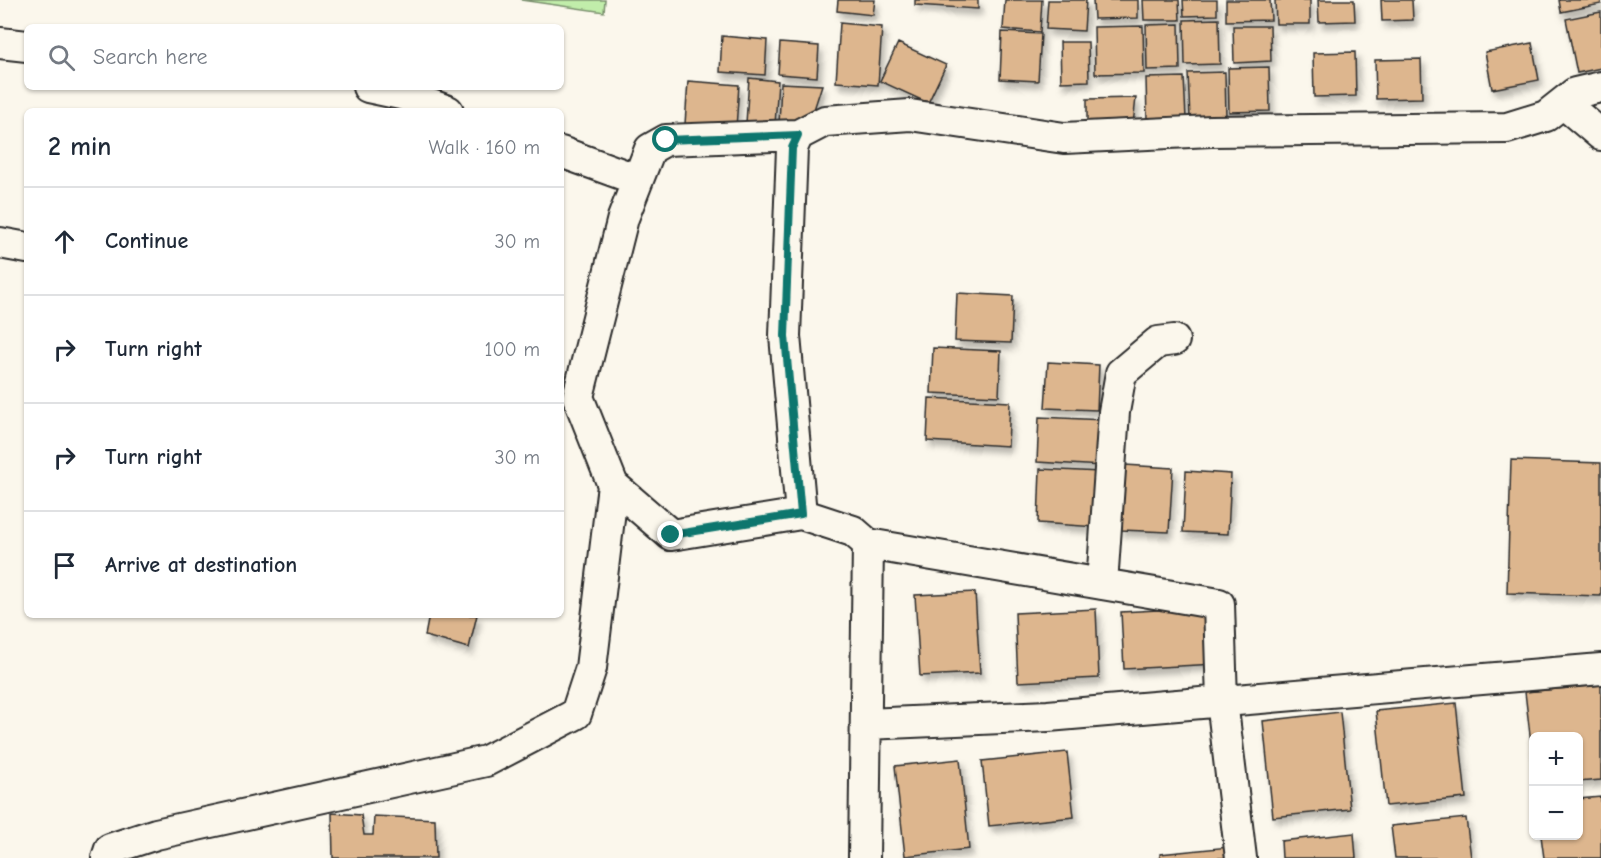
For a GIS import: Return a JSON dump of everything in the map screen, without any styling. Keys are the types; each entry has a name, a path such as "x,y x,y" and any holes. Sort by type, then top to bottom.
{"street":[{"path":"0,43 24,46"},
{"path":"1241,858 1222,701 1219,604 868,544 853,531 801,514 671,535 613,485 570,396 623,218 650,149 666,140 798,135 825,121 910,115 1064,138 1211,131 1508,128 1546,116 1575,93 1601,87"},
{"path":"382,90 401,94 440,108"},
{"path":"1563,102 1601,135"},
{"path":"798,135 792,148 785,336 801,514"},
{"path":"564,153 638,180"},
{"path":"0,243 24,247"},
{"path":"1102,584 1114,412 1121,373 1158,342 1174,340"},
{"path":"107,858 110,849 156,834 486,761 576,714 591,668 613,485"},
{"path":"864,858 868,544"},
{"path":"866,724 1048,717 1601,669"}],"green space":[{"path":"521,0 605,0 604,12"}],"building":[{"path":"838,0 875,0 873,15 837,11"},
{"path":"915,0 978,0 978,9 915,5"},
{"path":"1005,0 1042,0 1040,32 1003,29"},
{"path":"1048,0 1086,0 1084,31 1046,29"},
{"path":"1093,0 1138,0 1138,18 1094,19"},
{"path":"1143,0 1179,0 1180,20 1144,20"},
{"path":"1183,0 1217,0 1217,15 1184,16"},
{"path":"1226,0 1270,0 1271,20 1226,21"},
{"path":"1275,0 1310,0 1310,24 1276,24"},
{"path":"1318,0 1354,0 1355,21 1319,22"},
{"path":"1381,0 1412,0 1413,20 1382,21"},
{"path":"1559,0 1601,0 1601,4 1561,12"},
{"path":"1601,12 1601,68 1577,73 1566,19"},
{"path":"1219,19 1220,64 1185,65 1184,20"},
{"path":"840,23 882,27 878,85 836,82"},
{"path":"1179,24 1180,69 1147,70 1146,25"},
{"path":"1143,26 1144,73 1095,74 1094,27"},
{"path":"1233,26 1270,26 1271,61 1234,63"},
{"path":"1002,32 1041,34 1038,81 1000,79"},
{"path":"722,36 767,40 765,75 720,72"},
{"path":"1060,42 1088,42 1089,81 1061,82"},
{"path":"780,43 819,46 817,77 778,74"},
{"path":"898,43 946,65 928,103 880,81"},
{"path":"1532,43 1539,80 1492,89 1485,52"},
{"path":"1355,52 1356,96 1314,97 1313,53"},
{"path":"1421,59 1422,98 1376,99 1375,60"},
{"path":"1269,67 1270,111 1229,112 1228,68"},
{"path":"1225,72 1226,117 1190,118 1188,73"},
{"path":"1184,77 1186,119 1147,120 1146,78"},
{"path":"749,78 778,81 775,125 746,123"},
{"path":"688,81 739,85 736,128 685,124"},
{"path":"781,83 822,85 810,122 779,124"},
{"path":"1136,98 1133,124 1087,125 1087,99"},
{"path":"957,293 1013,296 1011,343 955,341"},
{"path":"933,348 1001,351 999,396 931,393"},
{"path":"1048,362 1099,365 1097,410 1045,408"},
{"path":"929,398 1010,402 1008,446 927,441"},
{"path":"1039,417 1105,420 1102,466 1037,462"},
{"path":"1511,460 1601,463 1601,596 1507,593"},
{"path":"1125,465 1173,468 1169,532 1121,530"},
{"path":"1040,469 1100,472 1097,527 1038,523"},
{"path":"1186,471 1231,474 1228,534 1183,532"},
{"path":"975,592 980,673 920,676 915,595"},
{"path":"1213,607 1216,664 1124,669 1121,612"},
{"path":"1096,609 1099,678 1018,682 1015,613"},
{"path":"428,618 476,618 469,648 425,636"},
{"path":"1601,685 1601,780 1583,782 1583,732 1530,732 1525,692"},
{"path":"1456,703 1466,798 1386,806 1376,711"},
{"path":"1340,712 1350,809 1273,817 1263,721"},
{"path":"1067,752 1074,817 989,826 982,761"},
{"path":"960,759 969,849 905,856 895,766"},
{"path":"1601,797 1601,858 1544,858 1542,840 1583,840 1583,799"},
{"path":"332,813 361,815 364,835 373,835 374,816 435,819 436,858 333,858"},
{"path":"1466,818 1471,858 1395,858 1391,826"},
{"path":"1354,833 1356,858 1282,858 1281,841"},
{"path":"1229,847 1230,858 1160,858 1160,854"}],"route":[{"path":"666,140 798,135 792,148 785,336 801,514 671,535"}]}
